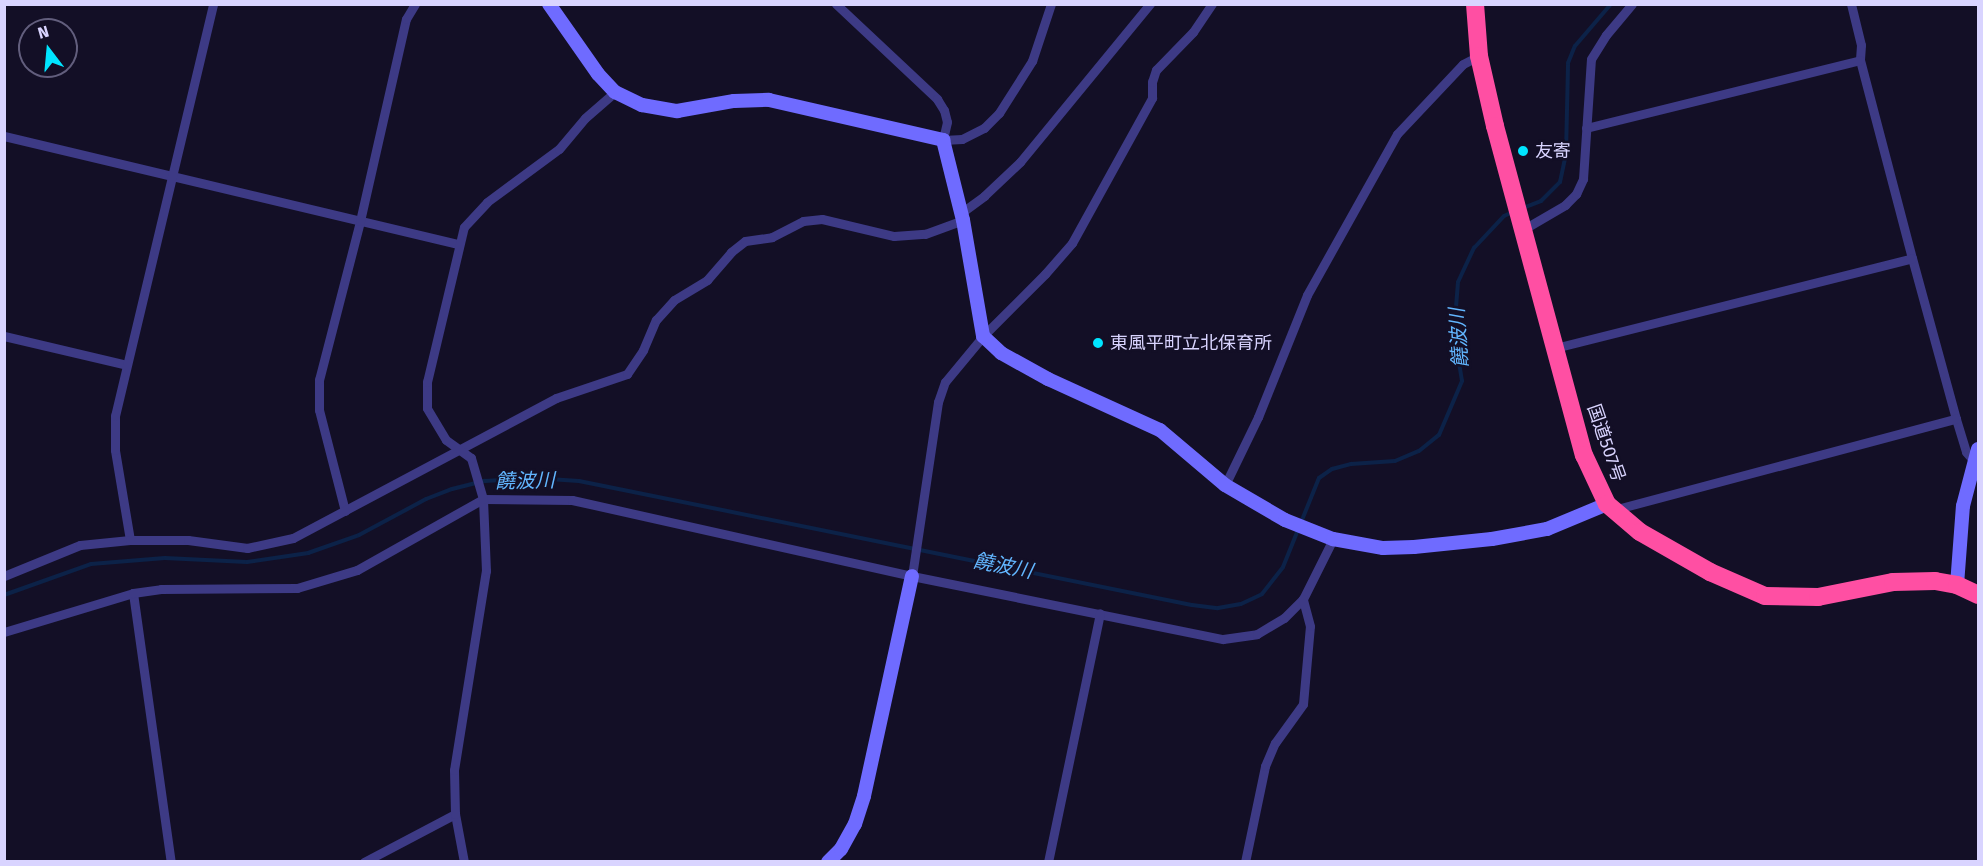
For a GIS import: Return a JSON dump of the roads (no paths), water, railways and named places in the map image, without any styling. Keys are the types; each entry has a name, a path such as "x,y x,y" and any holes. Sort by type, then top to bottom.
{"highway":[{"name":"国道507号","path":"1475,4 1479,56 1555,348 1584,455 1610,507 1641,532 1710,572 1765,596 1818,597 1893,582 1935,581 1957,585 1978,595"}],"street":[{"path":"130,540 115,439 115,416 213,4"},
{"path":"345,511 319,410 318,393 406,19 415,4"},
{"path":"549,4 598,74 615,92 642,105 677,111 734,101 769,100 943,140 963,139 984,128 999,113 1032,61 1051,4"},
{"path":"836,4 937,99 944,110 947,122 943,140 962,217 983,336 1001,353 1048,379 1160,430 1225,485 1285,520 1315,533 1333,539 1383,548 1492,539 1547,529 1610,507 1956,419"},
{"path":"4,576 80,545 130,540 188,540 247,548 293,538 556,398 627,374 643,350 656,320 674,300 707,280 731,252 745,242 772,237 803,221 822,219 894,236 925,234 962,217 1020,162 1150,4"},
{"path":"828,861 841,849 855,824 864,796 912,571 938,402 945,382 983,336 1045,274 1072,243 1152,98 1152,82 1156,70 1193,32 1212,4"},
{"path":"1523,225 1565,205 1576,194 1583,179 1587,88 1591,59 1606,35 1632,4"},
{"path":"1851,4 1861,45 1860,60 1956,419 1966,452 1976,455 1963,506 1957,585"},
{"path":"1225,485 1258,417 1307,295 1397,134 1463,64 1479,56"},
{"path":"1586,128 1860,60"},
{"path":"464,861 455,814 454,770 486,571 482,495 471,458 446,440 427,408 427,382 458,244 473,214 559,149 585,118 615,92"},
{"path":"4,136 458,244"},
{"path":"1555,348 1912,258"},
{"path":"4,336 127,364"},
{"path":"4,632 133,593 161,589 297,588 357,570 482,495 572,500 1223,639 1257,634 1284,618 1303,599 1333,539"},
{"path":"133,593 171,861"},
{"path":"1245,861 1265,766 1275,743 1303,704 1310,626 1303,599"},
{"path":"1048,861 1100,613"},
{"path":"364,861 455,814"}],"waterway":[{"name":"饒波川","path":"1523,208 1541,201 1560,182 1566,154 1568,63 1575,46 1611,4"},
{"name":"饒波川","path":"4,595 91,564 165,558 247,562 308,553 359,535 426,499 452,489 485,481 534,478 579,481 1192,605 1218,608 1241,604 1262,594 1283,567 1319,478 1332,469 1351,464 1395,461 1419,451 1439,435 1462,381 1454,332 1458,282 1474,248 1504,216 1513,212"}],"place":[{"name":"友寄","path":"1523,151"},
{"name":"東風平町立北保育所","path":"1098,343"}]}
